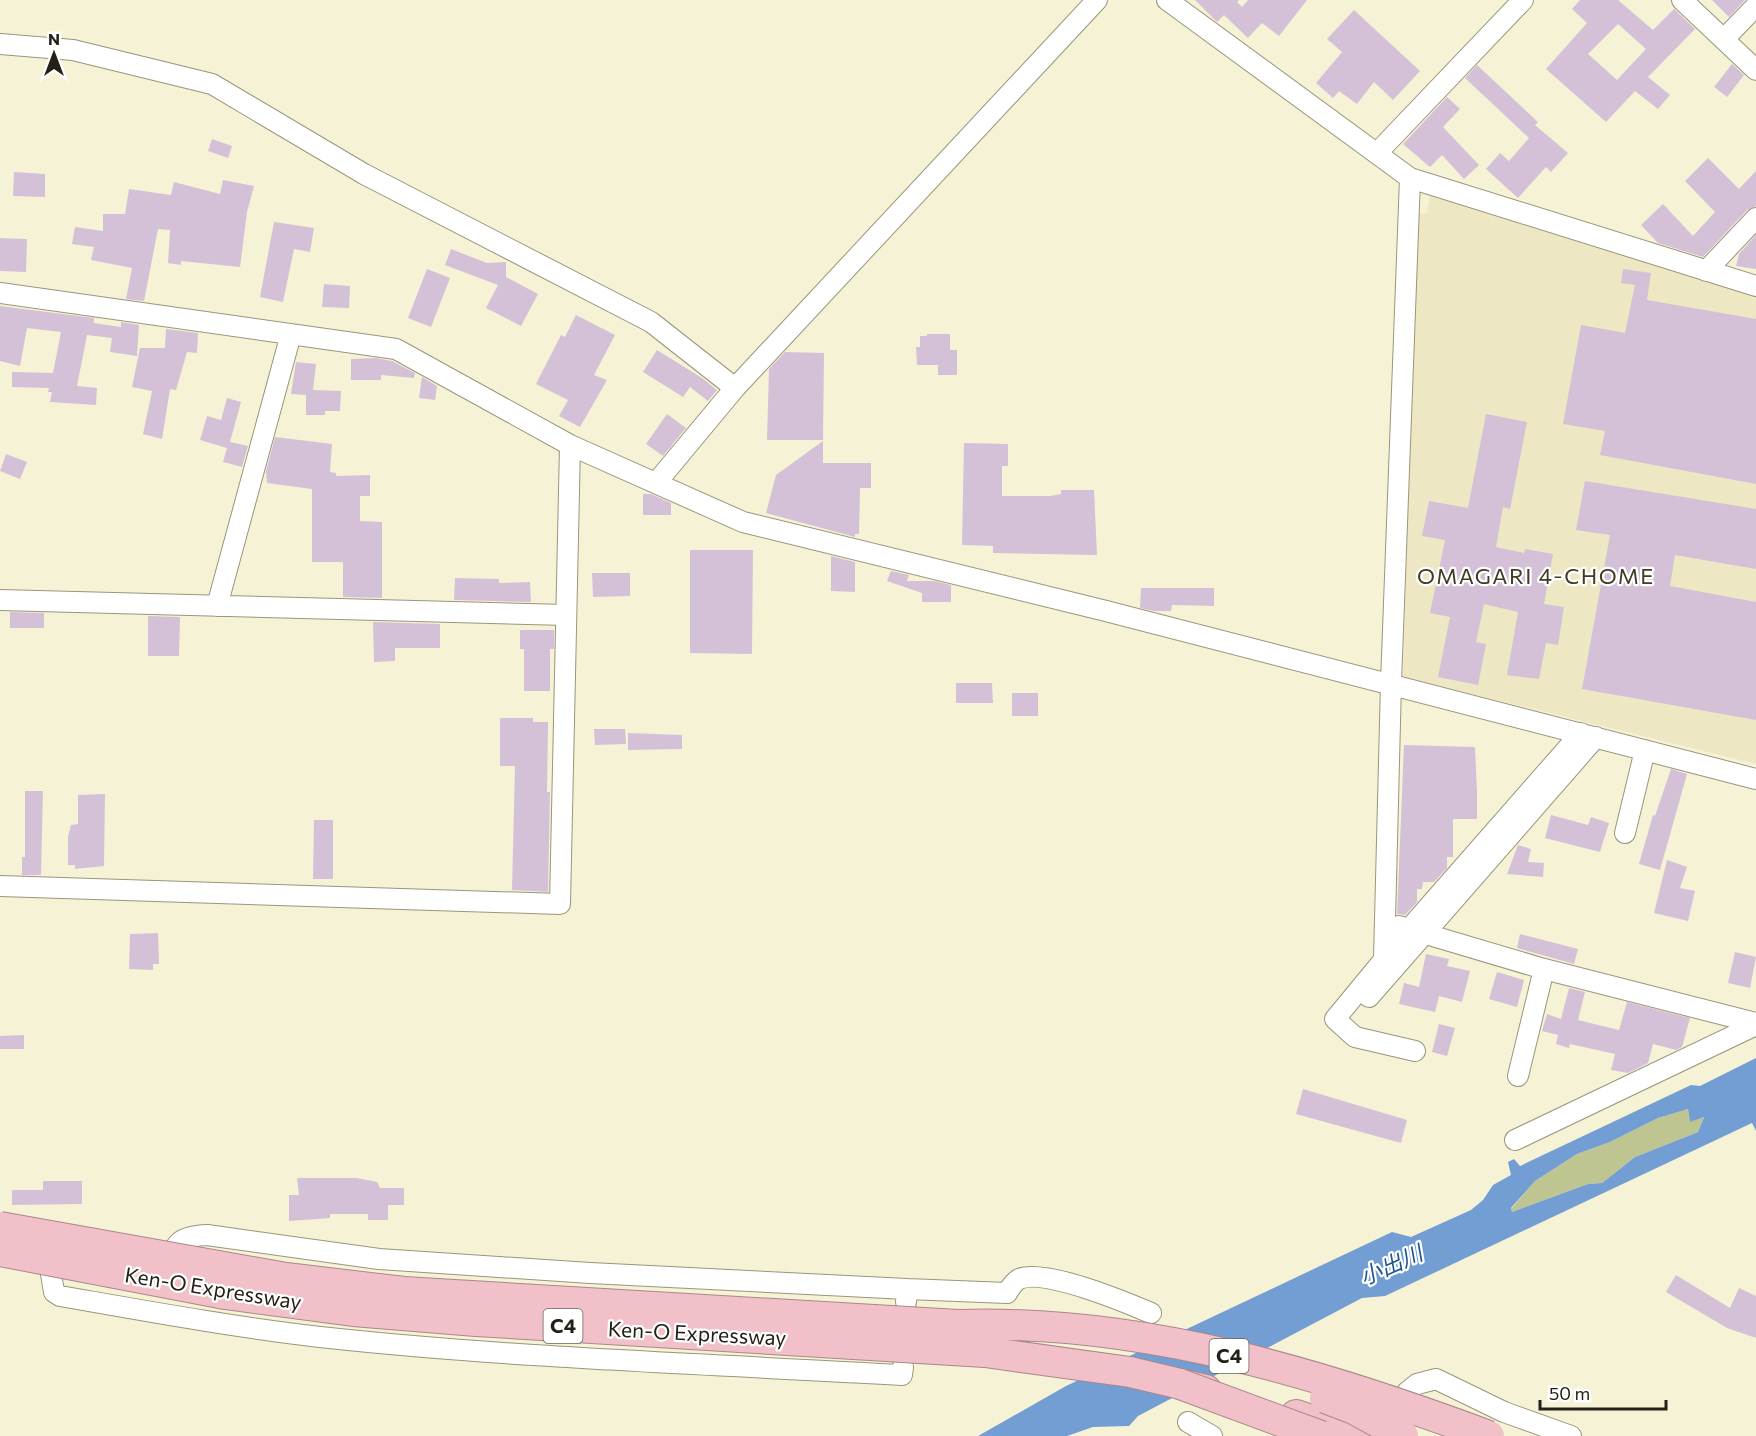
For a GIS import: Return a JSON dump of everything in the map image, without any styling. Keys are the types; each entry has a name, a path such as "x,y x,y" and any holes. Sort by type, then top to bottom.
{"highway":[{"name":"Ken-O Expressway","path":"0,1227 286,1278 404,1292 958,1324"},
{"name":"Ken-O Expressway","path":"0,1251 225,1294 353,1311 476,1321 985,1352 1081,1364 1180,1384"},
{"name":"C4","path":"958,1324 996,1332 1131,1349 1217,1367 1329,1399 1376,1420 1403,1436"},
{"name":"C4","path":"958,1324 1031,1324 1105,1332 1270,1364 1349,1387 1489,1436"},
{"name":"C4","path":"1180,1384 1321,1436"},
{"name":"C4","path":"1180,1384 1269,1406 1357,1436"}],"street":[{"path":"656,483 735,388 1097,0"},
{"path":"1167,0 1410,178 1756,286"},
{"path":"1377,153 1523,0"},
{"path":"1684,1 1756,70"},
{"path":"1724,39 1756,6"},
{"path":"0,44 73,50 212,84 364,174 651,322 735,388"},
{"path":"1384,959 1391,683 1410,178"},
{"path":"1706,271 1756,218"},
{"path":"0,293 396,349 570,445 743,522 1391,683 1756,778"},
{"path":"217,606 291,334"},
{"path":"0,886 560,904 570,445"},
{"path":"0,600 566,615"},
{"path":"1343,1026 1418,931 1589,735"},
{"path":"1625,833 1645,750"},
{"path":"1385,924 1418,931 1544,969 1756,1024"},
{"path":"1415,1051 1355,1037 1335,1019 1384,959 1418,931"},
{"path":"1518,1076 1544,969"},
{"path":"1515,1140 1756,1024"},
{"path":"168,1266 172,1251 177,1244 188,1236 207,1235 380,1259 907,1296 1007,1293 1016,1281 1022,1278 1062,1281 1115,1297 1151,1312"},
{"path":"50,1268 54,1292 60,1296 256,1329 321,1337 481,1351 902,1375 903,1367"},
{"path":"1407,1392 1417,1384 1436,1379 1504,1412 1571,1436"},
{"path":"1188,1422 1217,1432"}],"shaded area":[{"path":"1430,194 1756,294 1756,764 1403,677 1417,214 1427,213"}],"green space":[{"path":"1688,1109 1690,1121 1704,1117 1698,1132 1635,1157 1602,1183 1588,1184 1512,1212 1511,1209 1535,1181 1577,1154 1610,1142 1658,1118"}],"water":[{"name":"小出川","path":"1756,1058 1756,1131 1752,1123 1385,1296 1362,1298 1138,1416 1129,1426 1093,1427 1067,1436 978,1436 1066,1386 1392,1232 1411,1237 1471,1210 1483,1200 1493,1185 1511,1175 1508,1162 1514,1159 1520,1166 1691,1085 1700,1086","holes":["1688,1109 1690,1122 1704,1117 1698,1132 1635,1157 1602,1183 1588,1184 1512,1212 1511,1208 1535,1181 1577,1154 1610,1142 1658,1118"]}],"building":[{"path":"1195,0 1239,0 1237,2 1242,7 1248,0 1307,0 1279,36 1262,23 1248,38 1224,15 1217,22"},
{"path":"1580,0 1618,0 1653,30 1674,9 1695,29 1648,77 1670,95 1658,109 1635,91 1606,122 1546,69 1587,23 1572,9","holes":["1618,24 1646,49 1617,80 1588,54"]},
{"path":"1712,0 1745,0 1729,17"},
{"path":"1354,10 1420,71 1393,100 1374,82 1357,104 1339,91 1333,98 1316,83 1342,52 1327,39"},
{"path":"1732,64 1744,75 1727,97 1714,87"},
{"path":"1477,65 1538,122 1535,125 1568,153 1551,172 1546,167 1518,198 1486,169 1500,153 1509,161 1529,138 1465,78"},
{"path":"1447,97 1460,109 1443,127 1479,165 1464,179 1442,155 1430,167 1403,144"},
{"path":"212,139 232,146 228,158 208,151"},
{"path":"1708,158 1739,189 1756,171 1756,206 1747,210 1703,257 1658,243 1641,225 1663,204 1693,236 1715,212 1685,181"},
{"path":"14,172 45,174 45,197 13,196"},
{"path":"223,180 254,186 247,212 240,267 181,261 181,265 168,263 170,230 158,229 144,301 126,299 132,268 91,260 94,247 72,244 75,227 103,231 103,214 125,214 129,189 171,195 174,182 220,194"},
{"path":"274,222 314,228 310,252 294,249 283,302 260,297"},
{"path":"1756,235 1756,269 1736,266 1739,254"},
{"path":"0,238 27,239 26,272 0,271"},
{"path":"451,249 487,263 506,262 506,277 538,294 521,326 486,308 498,285 445,265"},
{"path":"427,269 450,278 431,327 408,318"},
{"path":"1623,269 1651,273 1647,300 1756,319 1756,484 1600,455 1605,431 1563,424 1581,325 1625,333 1635,285 1621,283"},
{"path":"324,284 350,286 349,308 322,307"},
{"path":"0,306 94,318 94,323 121,327 121,322 139,325 137,356 110,352 112,338 87,335 77,386 97,388 96,405 50,402 52,392 48,392 49,388 12,387 12,372 53,373 61,332 27,328 20,366 0,361"},
{"path":"576,315 615,335 594,375 607,380 580,427 559,416 568,400 536,384 561,335 565,337"},
{"path":"166,329 198,333 197,353 187,352 176,390 170,389 162,439 143,434 152,391 132,387 140,348 165,348"},
{"path":"927,334 950,334 950,350 957,350 957,375 938,375 938,365 917,365 916,347 920,347 920,336 927,336"},
{"path":"657,350 717,390 708,401 690,387 683,397 643,372"},
{"path":"785,352 824,353 823,440 767,440 769,369"},
{"path":"376,358 392,361 415,373 414,378 381,375 381,380 351,380 351,359"},
{"path":"296,362 316,364 313,390 341,391 340,411 325,411 325,415 306,415 306,395 291,394"},
{"path":"422,377 437,386 435,400 419,398"},
{"path":"227,398 241,402 230,442 248,446 242,467 223,462 227,448 200,440 207,416 221,420"},
{"path":"667,414 686,428 663,456 646,444"},
{"path":"1486,414 1527,422 1510,509 1503,507 1496,547 1524,553 1525,549 1553,554 1544,604 1564,607 1558,645 1546,643 1539,679 1507,675 1518,612 1484,604 1476,642 1486,644 1478,685 1438,677 1450,617 1430,613 1445,540 1422,536 1429,501 1468,508"},
{"path":"275,437 332,444 330,472 336,473 336,476 370,475 370,496 360,496 360,521 382,522 382,598 343,597 343,562 312,562 312,489 267,483 266,471"},
{"path":"823,441 823,463 871,463 871,488 860,488 859,534 855,534 855,537 766,513 776,475"},
{"path":"964,443 1008,444 1008,466 1002,466 1002,496 1050,496 1061,494 1061,490 1094,490 1097,555 993,553 993,546 962,545"},
{"path":"6,454 27,462 20,479 0,471"},
{"path":"1585,481 1756,509 1756,569 1675,555 1670,586 1756,602 1756,720 1582,689 1610,535 1576,530"},
{"path":"643,494 651,494 671,503 671,515 643,515"},
{"path":"690,550 753,550 752,654 690,653"},
{"path":"831,556 855,562 855,592 831,591"},
{"path":"891,571 909,575 907,581 934,581 951,585 951,602 922,602 922,593 887,581"},
{"path":"592,573 630,573 630,596 593,597"},
{"path":"455,578 499,579 499,583 530,582 531,602 454,600"},
{"path":"1141,588 1214,588 1214,606 1172,605 1171,611 1140,608"},
{"path":"10,612 44,613 44,628 10,628"},
{"path":"148,616 180,617 179,656 148,656"},
{"path":"373,622 440,624 440,648 395,648 395,661 374,662"},
{"path":"520,630 554,630 554,649 550,649 550,691 524,691 524,649 520,649"},
{"path":"956,683 992,683 993,703 956,703"},
{"path":"1012,693 1038,693 1038,716 1012,716"},
{"path":"500,718 533,718 533,722 548,722 547,792 550,792 548,892 512,890 515,766 500,766"},
{"path":"594,729 625,729 626,744 595,745"},
{"path":"628,733 682,735 682,749 628,750"},
{"path":"1404,745 1475,747 1477,792 1477,819 1453,819 1453,857 1447,857 1447,868 1434,882 1423,882 1422,889 1417,889 1417,902 1405,915 1397,914"},
{"path":"1671,769 1687,774 1660,870 1639,864 1653,815 1655,816"},
{"path":"25,791 43,791 41,875 22,875 22,857 25,857"},
{"path":"105,794 104,866 75,869 75,865 68,865 68,837 71,825 78,824 78,795"},
{"path":"1551,815 1588,825 1591,817 1609,823 1600,852 1545,838"},
{"path":"314,820 333,820 333,879 313,879"},
{"path":"1518,845 1531,849 1528,862 1544,863 1543,877 1507,874"},
{"path":"1667,860 1687,867 1680,888 1695,891 1688,921 1654,913"},
{"path":"158,933 159,964 153,964 153,970 129,969 130,934"},
{"path":"1520,934 1578,949 1574,964 1517,948"},
{"path":"1735,952 1756,957 1750,988 1728,983"},
{"path":"1426,954 1449,959 1447,966 1470,971 1462,1002 1439,996 1435,1012 1399,1004 1404,983 1419,987"},
{"path":"1497,972 1524,980 1517,1007 1489,999"},
{"path":"1569,988 1585,992 1578,1020 1619,1030 1627,1002 1690,1018 1682,1047 1676,1050 1653,1044 1648,1063 1628,1073 1611,1070 1615,1054 1570,1044 1569,1048 1556,1044 1558,1035 1542,1031 1547,1014 1561,1019"},
{"path":"1439,1024 1455,1028 1447,1056 1432,1052"},
{"path":"24,1035 24,1049 0,1049 0,1036"},
{"path":"1303,1089 1407,1120 1401,1143 1296,1114"},
{"path":"297,1178 357,1178 377,1182 380,1188 404,1188 404,1205 388,1205 388,1220 368,1220 368,1214 330,1214 330,1218 289,1221 289,1195 299,1195"},
{"path":"43,1181 82,1181 82,1204 12,1205 12,1190 43,1190"},
{"path":"1676,1275 1730,1308 1739,1288 1756,1296 1756,1338 1727,1328 1666,1292"}],"district":[{"name":"OMAGARI 4-CHOME","path":"1536,576"}]}
